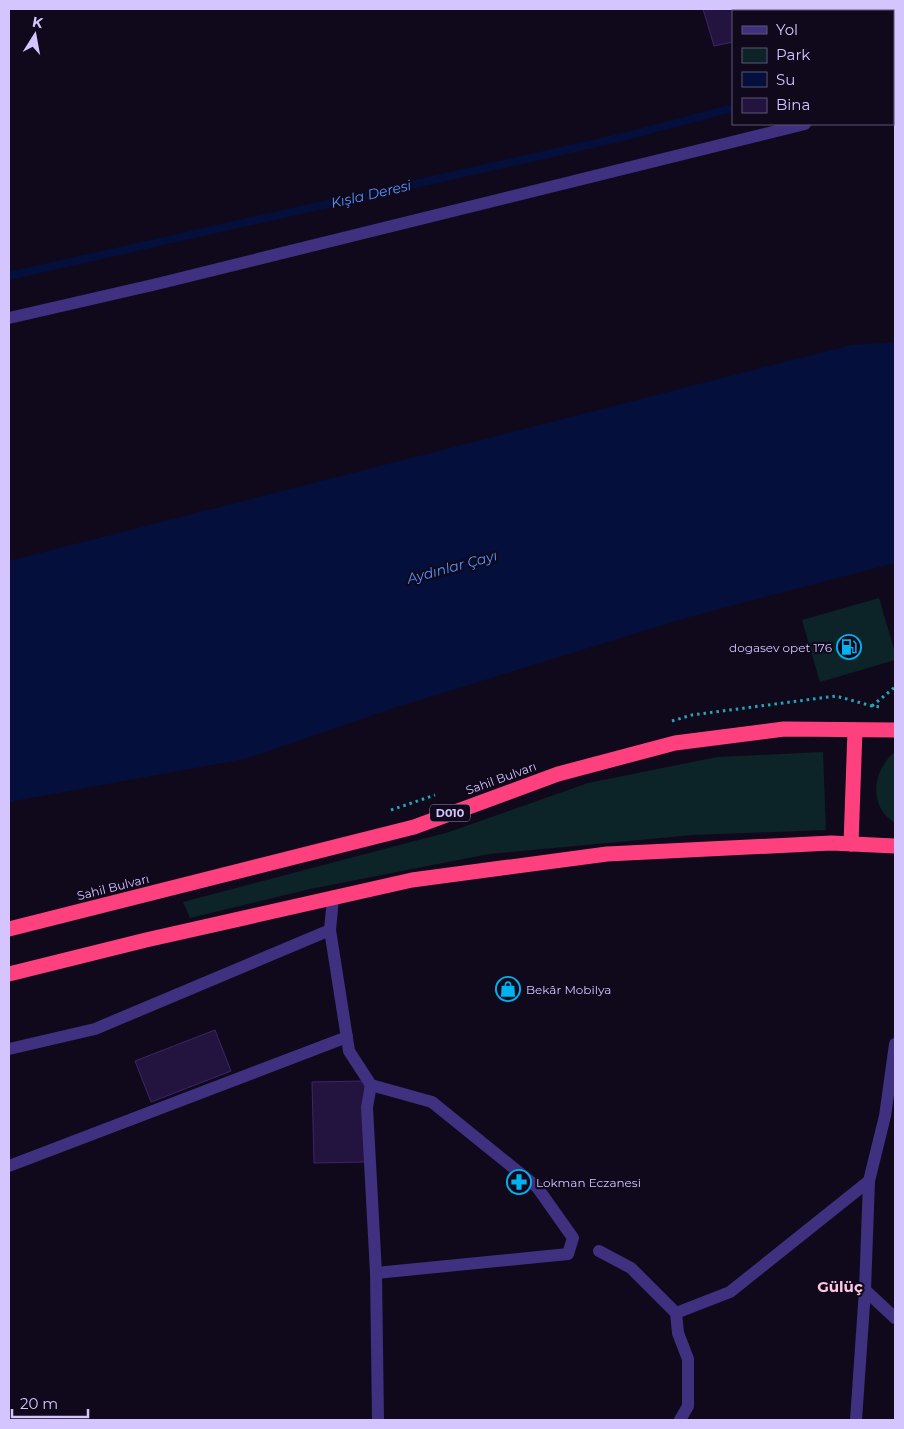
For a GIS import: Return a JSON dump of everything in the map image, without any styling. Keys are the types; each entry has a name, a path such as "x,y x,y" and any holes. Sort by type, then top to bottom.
{"highway":[{"name":"Sahil Bulvarı","path":"9,930 414,827 558,774 675,743 784,729 895,730"},
{"path":"851,844 855,730"},
{"path":"9,974 146,940 412,880 607,854 831,843 895,846"}],"street":[{"path":"9,318 157,284 801,125"},
{"path":"332,898 330,930 349,1051 371,1085 432,1102 537,1187 573,1238 568,1254 376,1273"},
{"path":"9,1049 95,1029 330,930"},
{"path":"9,1166 347,1037"},
{"path":"856,1420 865,1290 869,1181 890,1119 895,1044"},
{"path":"371,1085 367,1107 376,1273 378,1420"},
{"path":"676,1313 730,1292 869,1181"},
{"path":"599,1251 631,1268 676,1313 678,1333 688,1359 688,1406 680,1420"},
{"path":"865,1290 895,1318"}],"path":[{"path":"872,706 895,687"}],"green space":[{"path":"879,598 895,653 895,660 820,682 802,620"},
{"path":"823,752 826,830 693,835 489,854 310,889 190,918 183,902 449,832 588,783 717,757"},
{"path":"895,752 895,823 880,808 876,788 882,768"}],"water":[{"name":"Aydınlar Çayı","path":"895,342 895,563 689,617 397,707 245,759 9,802 9,561 851,345"}],"building":[{"path":"703,9 870,9 732,10 732,42 714,46"},
{"path":"215,1030 231,1071 151,1102 135,1061"},
{"path":"365,1081 367,1162 314,1163 312,1082"}],"waterway":[{"name":"Kışla Deresi","path":"9,276 623,137 732,108"}],"place":[{"name":"dogasev opet 176","path":"849,647"},
{"name":"Bekâr Mobilya","path":"508,989"},
{"name":"Lokman Eczanesi","path":"519,1182"}],"district":[{"name":"Gülüç","path":"840,1286"}]}
